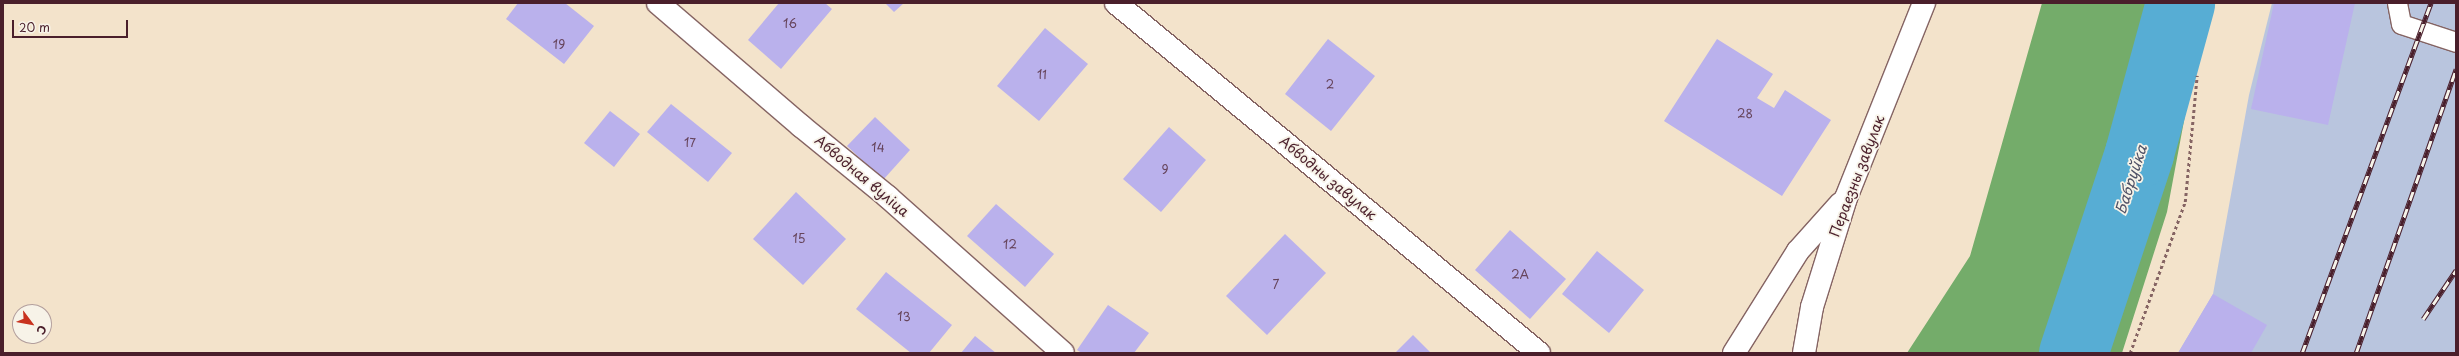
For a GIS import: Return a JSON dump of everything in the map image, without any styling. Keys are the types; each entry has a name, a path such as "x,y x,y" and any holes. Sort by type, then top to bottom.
{"street":[{"name":"Абводная вуліца","path":"658,3 801,126 888,197 1062,353"},
{"name":"Абводны завулак","path":"1116,3 1539,353"},
{"name":"Пераезны завулак","path":"1804,353 1812,308 1846,198 1924,3"},
{"path":"1734,353 1798,252 1846,198"}],"lane":[{"path":"2397,3 2401,24 2456,42"}],"path":[{"path":"2130,353 2185,202 2197,76"}],"shaded area":[{"path":"2272,3 2456,3 2456,353 2178,353 2213,294 2249,95"}],"green space":[{"path":"2042,3 2206,3 2167,212 2122,353 1907,353 1970,256"}],"building":[{"path":"518,3 565,3 594,26 564,64 506,19"},
{"path":"779,3 825,3 832,9 781,69 748,40"},
{"path":"885,3 904,3 894,12"},
{"path":"2274,3 2355,3 2328,125 2251,109"},
{"path":"1045,28 1088,64 1039,121 997,86"},
{"path":"1328,39 1375,76 1331,131 1285,94"},
{"path":"1717,39 1773,74 1757,98 1774,108 1785,90 1831,120 1782,196 1664,121"},
{"path":"671,104 732,153 708,182 647,132"},
{"path":"610,111 640,134 614,167 584,143"},
{"path":"875,117 910,150 883,180 847,146"},
{"path":"1169,127 1206,160 1161,212 1123,179"},
{"path":"796,192 846,239 803,285 753,239"},
{"path":"996,204 1054,254 1025,287 967,236"},
{"path":"1510,230 1566,279 1530,319 1475,270"},
{"path":"1285,234 1326,273 1267,335 1226,296"},
{"path":"1597,251 1644,290 1609,333 1562,294"},
{"path":"886,272 952,325 929,353 911,353 856,309"},
{"path":"2213,294 2267,325 2251,353 2178,353"},
{"path":"1108,305 1149,333 1134,353 1082,353 1077,350"},
{"path":"1413,335 1431,353 1395,353"},
{"path":"975,336 996,353 961,353"}],"waterway":[{"name":"Бабруйка","path":"2073,353 2139,153 2180,3"}],"railway":[{"path":"2302,353 2431,3"},
{"path":"2356,353 2456,69"},
{"path":"2423,319 2456,270"}]}
